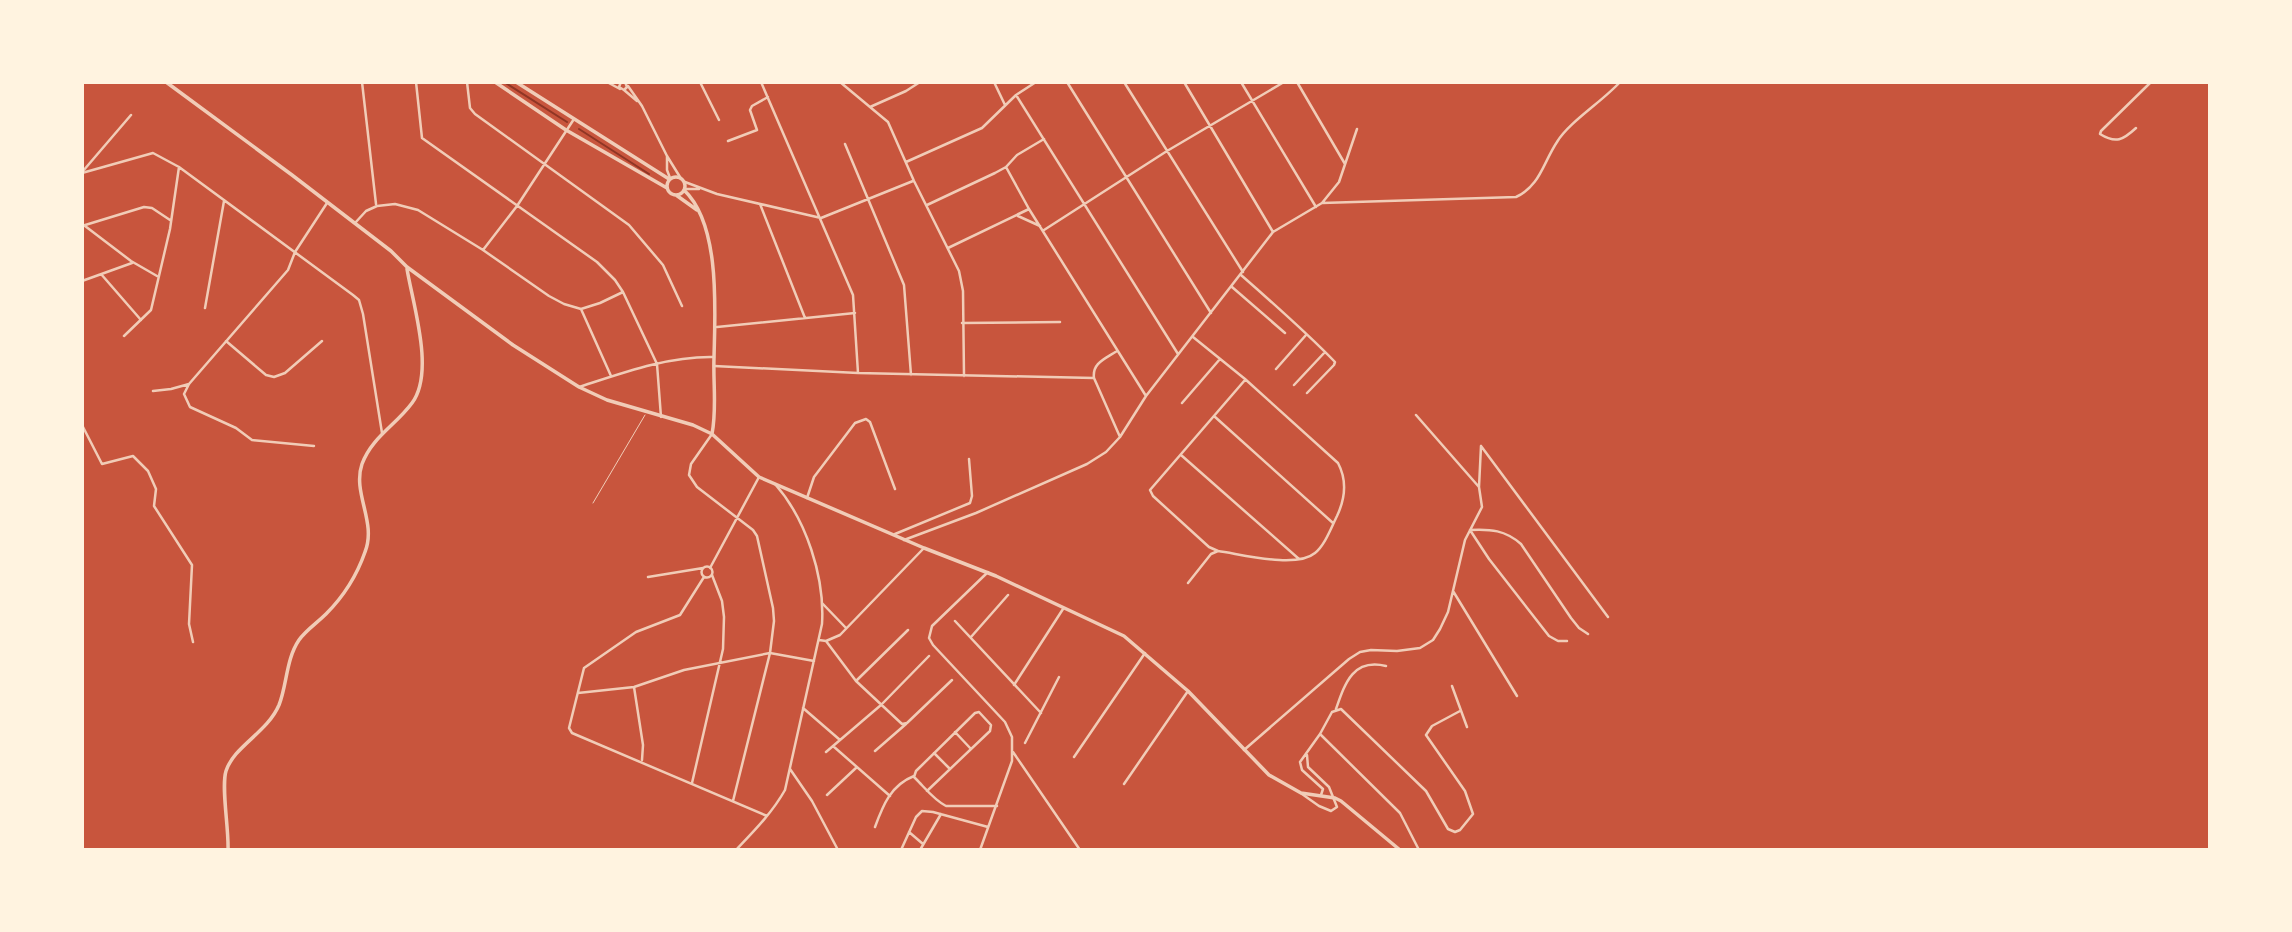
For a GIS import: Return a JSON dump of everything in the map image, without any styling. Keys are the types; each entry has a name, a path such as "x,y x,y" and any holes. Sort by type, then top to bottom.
{"street":[{"path":"166,82 292,175 391,251 407,267 513,345 579,387 607,400 693,425 712,434 759,477 904,540 988,572 1124,636 1188,691 1269,775 1331,811 1337,807 1335,798 1329,786 1308,767 1307,752"},
{"path":"362,82 377,206"},
{"path":"416,82 422,138 604,267 623,292 657,364 661,416"},
{"path":"467,82 471,110 629,225 663,265 682,306"},
{"path":"495,82 566,130 667,188 696,210"},
{"path":"516,82 670,178 680,177"},
{"path":"607,82 622,89 639,103"},
{"path":"700,82 719,120"},
{"path":"761,82 853,295 858,373"},
{"path":"840,82 888,122 948,248 961,281 964,376"},
{"path":"870,107 920,82"},
{"path":"994,82 1005,105"},
{"path":"905,162 982,128 1005,105 1036,82"},
{"path":"1067,82 1211,313"},
{"path":"1124,82 1242,273 1334,360 1334,365 1307,393"},
{"path":"1184,82 1273,232"},
{"path":"1241,82 1316,207"},
{"path":"1044,230 1167,151 1284,82"},
{"path":"1297,82 1346,165"},
{"path":"1322,203 1516,197 1528,191 1538,180 1547,158 1564,132 1620,82"},
{"path":"2136,128 2118,141 2100,134 2151,82"},
{"path":"622,89 624,83"},
{"path":"622,89 624,83"},
{"path":"624,83 639,103 680,177 699,189 821,218 914,181"},
{"path":"1016,96 1178,355"},
{"path":"728,141 757,130 750,110 768,97"},
{"path":"82,172 131,115"},
{"path":"484,250 517,206 574,119"},
{"path":"904,540 976,513 1087,464 1106,452 1273,232 1322,203 1339,182 1357,129"},
{"path":"927,205 1006,167 1014,158 1044,139"},
{"path":"845,144 904,285 911,375"},
{"path":"82,172 153,153 179,167 359,300 369,344 382,434"},
{"path":"667,156 670,178 667,188"},
{"path":"124,336 150,310 170,229 179,167"},
{"path":"1006,167 1029,209 1146,396"},
{"path":"685,181 685,190 693,200 710,247 717,299 712,434 691,464 689,475 697,487 753,530 773,608 770,653 733,802"},
{"path":"676,195 685,190 699,189"},
{"path":"205,308 224,201"},
{"path":"314,446 252,440 236,428 190,407 184,394 189,384 288,270 295,252 327,203"},
{"path":"355,224 366,211 377,206 395,204 418,210 564,304 581,309 623,292"},
{"path":"760,204 806,320"},
{"path":"83,225 144,207 152,208 170,220"},
{"path":"948,248 1029,209"},
{"path":"1018,216 1040,226"},
{"path":"83,225 134,263 158,277"},
{"path":"82,281 134,263"},
{"path":"228,850 229,828 224,779 227,768 232,759 271,720 298,642 342,596 367,549 368,519 359,487 361,468 367,451 412,403 421,383 422,353 407,267"},
{"path":"101,274 141,320"},
{"path":"409,280 412,275 424,279"},
{"path":"1231,287 1285,334"},
{"path":"581,309 611,376"},
{"path":"717,327 855,313"},
{"path":"962,323 1060,322"},
{"path":"1276,369 1306,335"},
{"path":"1193,337 1245,379 1338,463 1345,487 1342,501 1321,548 1313,555 1286,560 1218,551 1209,547 1151,493 1152,486 1245,379"},
{"path":"226,341 266,375 274,377 285,373 322,341"},
{"path":"1117,351 1096,364 1093,372 1120,437"},
{"path":"1294,385 1325,352"},
{"path":"579,387 657,364 699,357 714,358"},
{"path":"1182,403 1220,359"},
{"path":"714,366 911,375 1094,378"},
{"path":"153,391 171,390 189,384"},
{"path":"1416,415 1479,487"},
{"path":"1214,416 1333,523"},
{"path":"807,498 814,477 855,423 866,419 870,422 895,489"},
{"path":"82,425 102,464 133,456 148,471 156,489 154,506 192,565 189,624 193,642"},
{"path":"1244,750 1360,652 1420,648 1433,640 1448,612 1462,550 1482,507 1479,487 1481,446 1608,617"},
{"path":"1181,455 1300,559"},
{"path":"893,535 970,503 972,496 968,458"},
{"path":"692,783 719,664 724,617 719,587 710,568 759,477"},
{"path":"736,850 767,816 785,790 822,624 822,603 806,535 795,510 774,484"},
{"path":"1470,530 1497,530 1510,535 1521,544 1571,618 1588,634"},
{"path":"1470,530 1549,636 1558,641 1567,641"},
{"path":"819,640 826,641 840,635 924,548"},
{"path":"1188,583 1211,554 1218,551"},
{"path":"704,568 704,577"},
{"path":"648,577 710,568"},
{"path":"980,850 1012,761 1012,737 1004,722 929,638 932,626 988,572"},
{"path":"712,575 704,577 680,615 636,632 587,664 582,673 569,728 572,733 767,816"},
{"path":"1453,591 1517,696"},
{"path":"971,637 1008,595"},
{"path":"822,603 846,628"},
{"path":"1014,685 1063,608"},
{"path":"955,621 1041,713"},
{"path":"856,681 908,630"},
{"path":"826,641 856,681 898,722 906,724"},
{"path":"578,693 634,687 684,670 770,653 814,661"},
{"path":"1074,757 1145,653"},
{"path":"826,752 881,705 929,656"},
{"path":"1321,796 1323,789 1302,771 1300,762 1336,709 1345,685 1358,669 1364,664 1372,663 1386,666"},
{"path":"1025,743 1059,677"},
{"path":"875,751 953,680"},
{"path":"1452,686 1467,727"},
{"path":"634,687 643,745 642,761"},
{"path":"1124,784 1188,691"},
{"path":"803,708 840,740"},
{"path":"1336,709 1345,711 1426,790 1448,829 1455,832 1460,830 1473,814 1465,791 1426,735 1432,726 1460,711"},
{"path":"875,827 881,810 900,782 914,776 975,713 981,713 991,725 991,729 927,791"},
{"path":"955,732 971,749"},
{"path":"1320,734 1400,813 1419,850"},
{"path":"833,746 890,796"},
{"path":"1013,752 1080,850"},
{"path":"934,753 950,769"},
{"path":"827,795 857,766"},
{"path":"790,769 825,822 838,850"},
{"path":"914,776 946,806 997,806"},
{"path":"1301,793 1335,798 1400,850"},
{"path":"901,850 916,817 922,811 988,827"},
{"path":"920,850 941,814"},
{"path":"909,832 923,844"}],"lane":[{"path":"593,503 646,413"}],"waterway":[{"path":"504,82 567,122"},
{"path":"579,129 649,174"}]}
